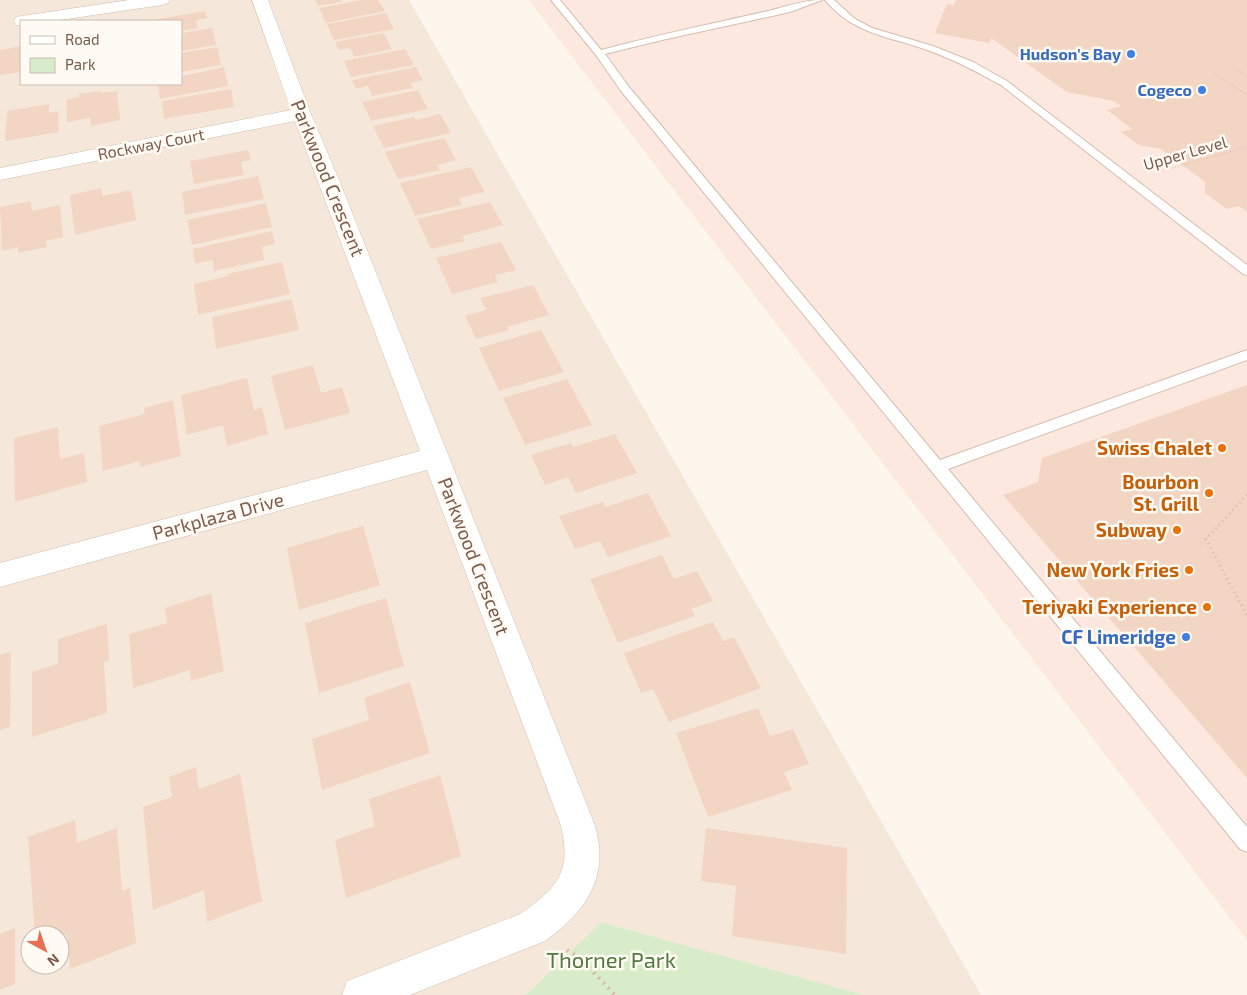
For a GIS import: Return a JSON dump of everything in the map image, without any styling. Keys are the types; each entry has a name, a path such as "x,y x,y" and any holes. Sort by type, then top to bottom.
{"street":[{"path":"30,20 162,0"},
{"name":"Parkwood Crescent","path":"260,0 302,114 578,823 583,846 580,870 570,894 554,914 532,928 361,995"},
{"name":"Rockway Court","path":"0,174 302,114"},
{"name":"Parkplaza Drive","path":"0,576 436,457"}],"lane":[{"path":"555,0 599,52 625,89 1247,842"},
{"path":"599,52 662,36 787,10 818,0"},
{"path":"829,0 852,21 868,30 930,48 970,64 991,76 1247,271"},
{"path":"938,467 1247,355"}],"path":[{"path":"1235,69 1247,76"},
{"path":"1214,75 1247,94"},
{"name":"Upper Level","path":"1129,180 1247,147"},
{"path":"1247,495 1206,539 1247,616"},
{"path":"532,928 580,958 610,992 615,995"}],"shaded area":[{"path":"0,0 409,0 981,995 864,995 601,922 529,992 522,995 0,995"},
{"path":"529,0 1247,0 1247,940"}],"green space":[{"name":"Thorner Park","path":"601,922 864,995 522,995 529,992"}],"building":[{"path":"315,0 341,0 342,2 318,6"},
{"path":"362,0 378,0 385,11 326,23 319,8"},
{"name":"Hudson's Bay","path":"956,0 1247,0 1247,212 1239,206 1227,209 1205,193 1205,182 1161,149 1139,145 1121,132 1132,129 1107,110 1121,106 1114,101 1067,92 991,38 990,43 935,33 947,4 954,5"},
{"path":"205,11 207,18 196,20 198,28 182,31 182,20 153,20"},
{"path":"386,13 394,29 334,40 327,24"},
{"path":"212,28 216,45 182,51 182,33"},
{"path":"384,33 392,49 354,57 350,48 339,50 335,42"},
{"path":"20,46 20,72 0,75 0,50"},
{"path":"218,47 221,65 182,72 182,53"},
{"path":"405,49 414,65 351,77 344,61"},
{"path":"224,67 228,86 160,99 158,85 182,85 182,76"},
{"path":"416,67 423,80 410,83 413,88 372,96 368,86 356,89 352,80"},
{"path":"231,89 234,107 164,119 162,101"},
{"path":"418,90 428,109 371,121 362,102"},
{"path":"101,91 101,93 117,91 120,120 91,126 90,118 67,122 66,100 79,97 79,94"},
{"path":"49,104 49,113 58,111 59,132 5,141 7,111"},
{"path":"440,114 451,133 384,148 373,126 414,117 416,120"},
{"path":"444,138 456,160 437,165 440,170 398,179 385,152"},
{"path":"248,150 251,160 241,162 244,175 194,184 190,161"},
{"path":"471,167 485,192 459,198 462,205 415,216 400,183"},
{"path":"258,176 264,199 185,215 182,192"},
{"path":"101,188 103,196 131,190 136,220 75,235 70,195"},
{"path":"31,201 32,211 60,205 63,237 46,241 47,247 18,253 18,247 2,251 0,207"},
{"path":"490,202 503,225 462,236 465,241 431,249 417,219"},
{"path":"266,203 272,227 192,245 187,220"},
{"path":"272,231 275,244 262,247 264,260 214,271 213,260 195,264 193,249"},
{"path":"501,242 516,270 495,275 498,282 452,294 436,258"},
{"path":"282,262 290,294 198,315 194,284 228,276 227,274"},
{"path":"533,285 549,315 507,327 509,330 476,339 465,316 486,310 480,298"},
{"path":"292,299 299,330 216,349 212,317"},
{"path":"541,330 564,372 499,391 479,348"},
{"path":"313,365 321,393 342,387 350,413 285,430 271,376"},
{"path":"247,378 254,410 262,407 268,434 227,446 223,425 187,435 181,395"},
{"path":"567,379 592,425 525,445 503,398"},
{"name":"CF Limeridge","path":"1247,385 1247,778 1003,495 1038,482 1042,458"},
{"path":"173,400 181,456 140,467 140,461 103,471 99,426 145,414 144,408"},
{"path":"58,427 60,459 84,453 87,482 15,502 14,438"},
{"path":"615,434 637,473 576,493 568,477 545,485 531,455 571,443 573,447"},
{"path":"648,493 671,536 608,557 600,541 575,549 559,516 603,502 605,507"},
{"path":"363,526 380,585 299,610 287,548"},
{"path":"662,555 674,579 697,571 713,601 691,609 695,616 618,643 590,579"},
{"path":"211,593 224,671 191,681 190,670 133,688 129,634 167,623 165,608"},
{"path":"386,598 404,666 319,693 305,623"},
{"path":"713,622 723,641 734,637 761,688 669,722 653,689 641,693 624,653"},
{"path":"107,624 109,660 104,662 107,713 32,737 32,672 58,664 58,639"},
{"path":"11,651 10,727 0,730 0,655"},
{"path":"410,682 430,753 322,790 312,739 369,720 364,698"},
{"path":"758,708 770,736 793,729 809,764 784,772 792,790 708,817 676,733"},
{"path":"196,767 199,789 240,774 262,901 207,922 204,890 153,910 143,807 172,797 169,777"},
{"path":"440,775 461,856 346,898 335,840 375,826 369,799"},
{"path":"75,820 77,843 117,828 122,891 130,888 136,943 70,969 70,925 34,925 28,837"},
{"path":"706,828 847,848 846,954 732,936 736,886 701,881"},
{"path":"15,928 15,984 0,990 0,934"}],"place":[{"name":"Hudson's Bay","path":"1131,54"},
{"name":"Cogeco","path":"1202,90"},
{"name":"Swiss Chalet","path":"1222,448"},
{"name":"Bourbon St. Grill","path":"1209,493"},
{"name":"Subway","path":"1177,530"},
{"name":"New York Fries","path":"1189,570"},
{"name":"Teriyaki Experience","path":"1207,607"},
{"name":"CF Limeridge","path":"1186,637"}]}
